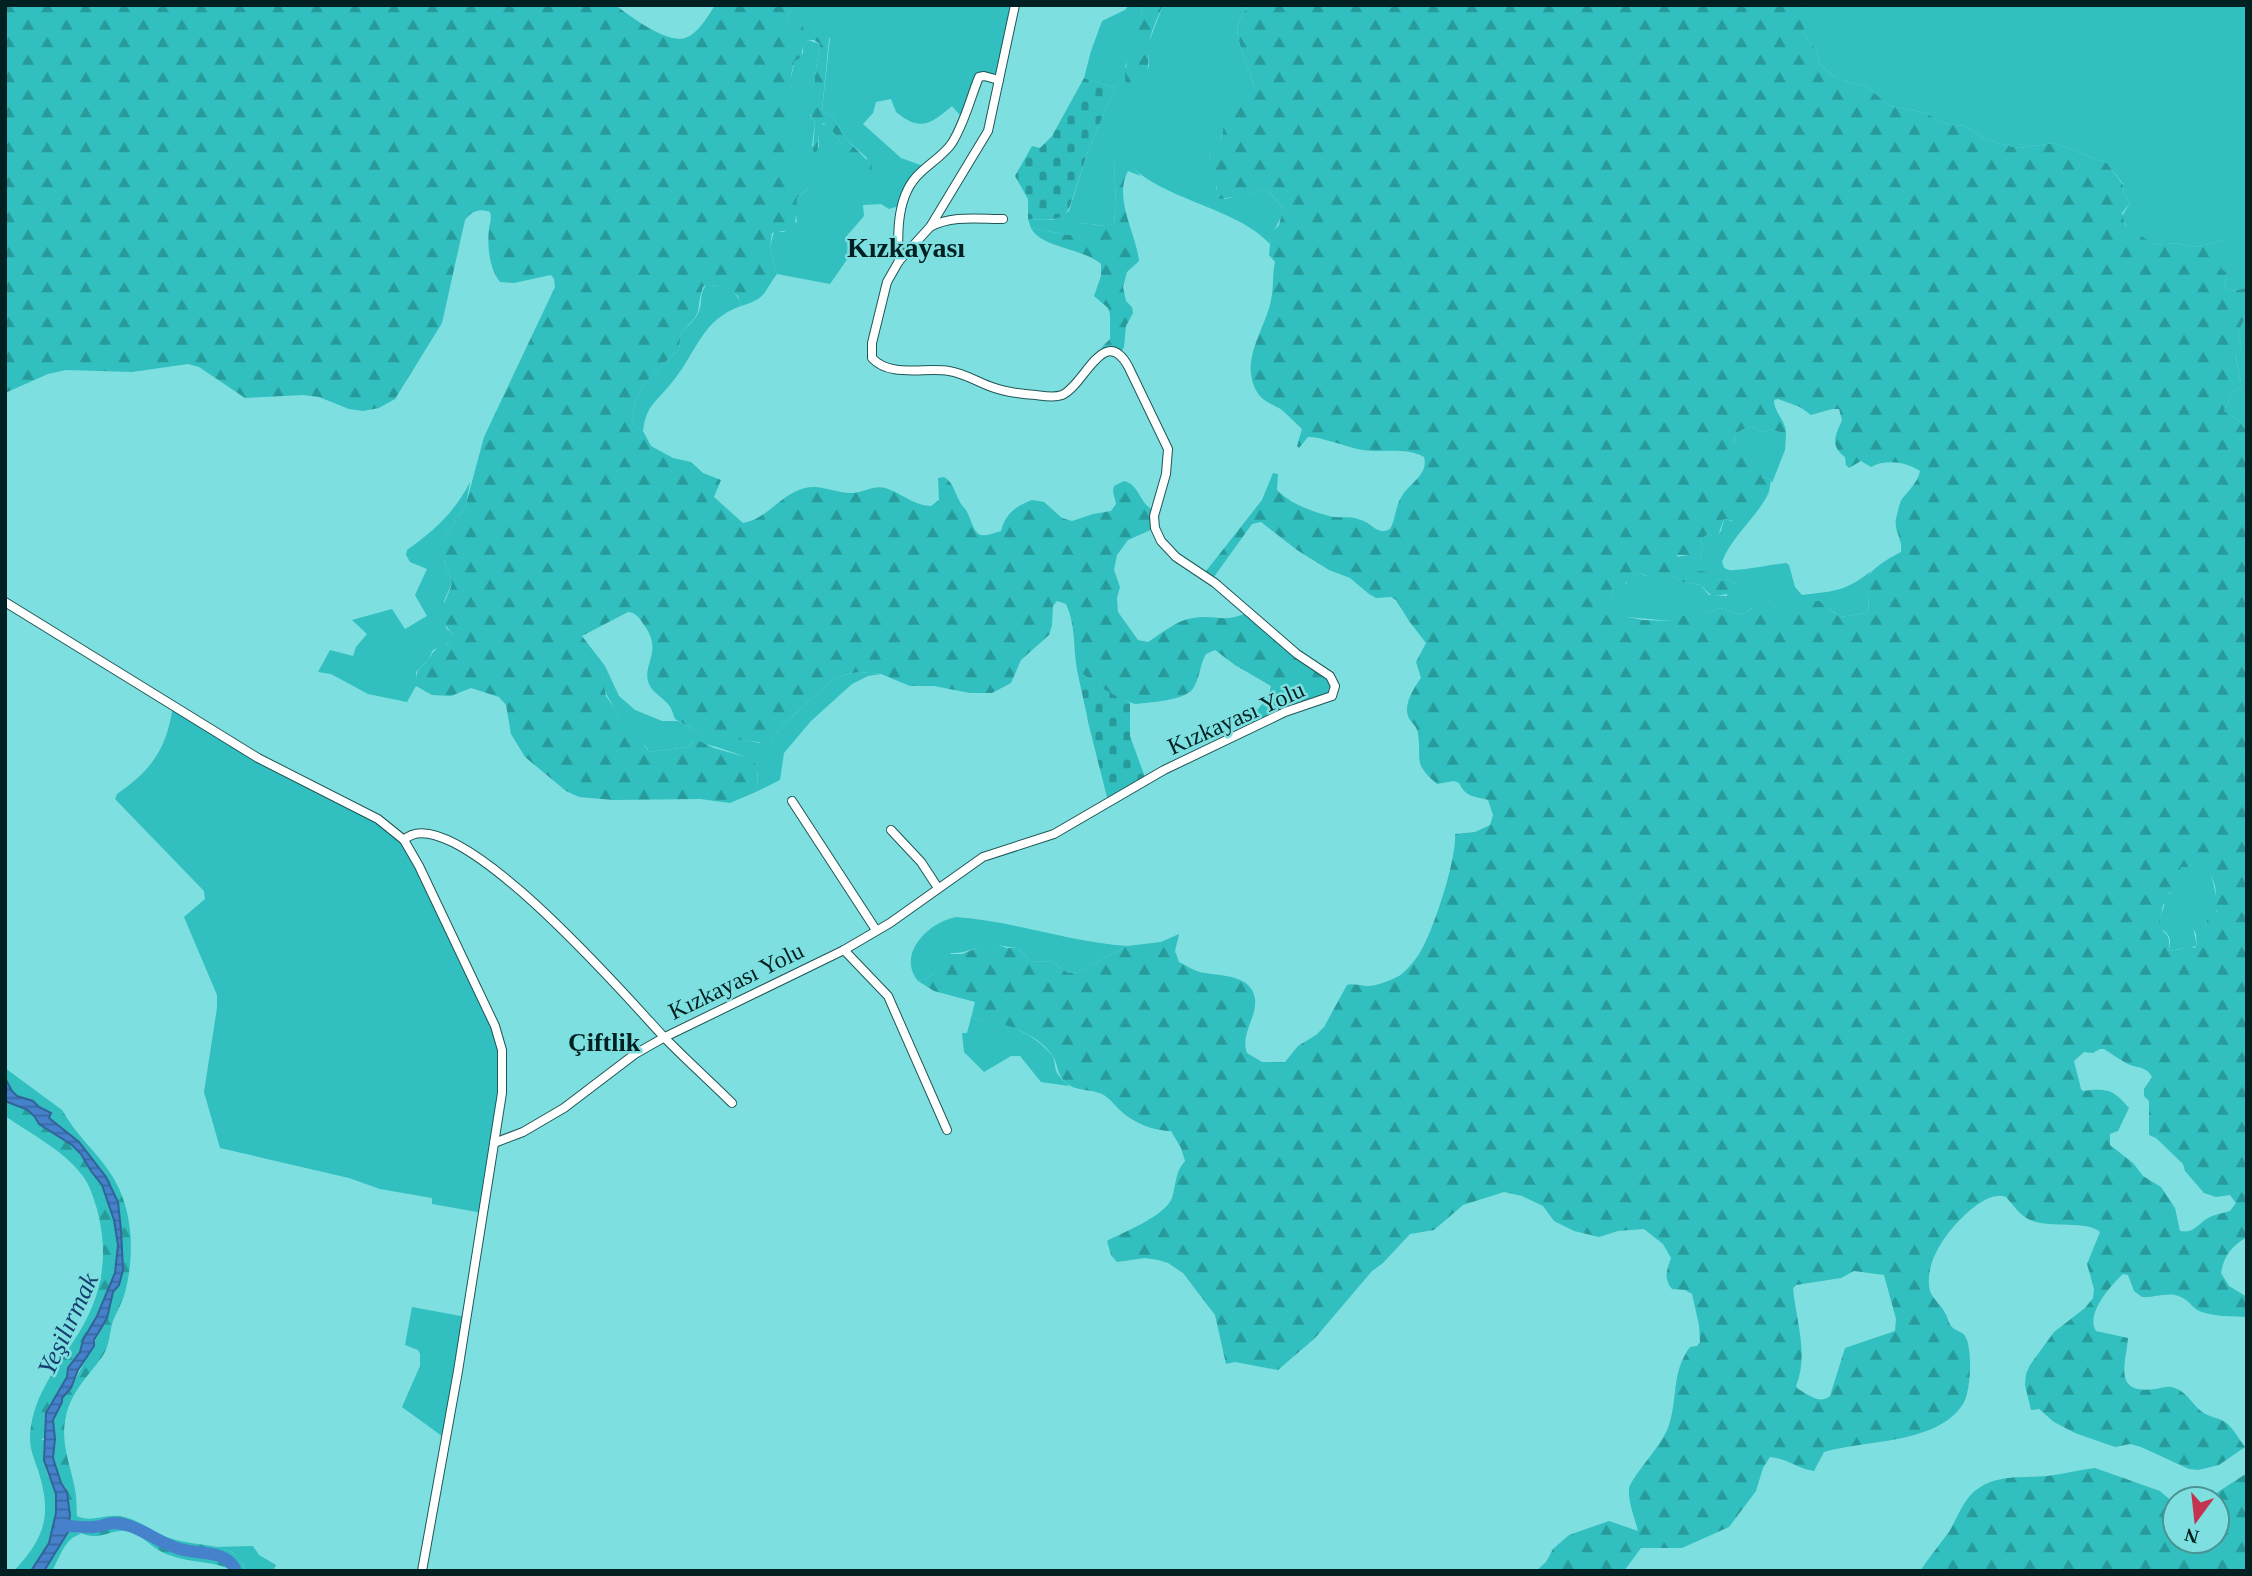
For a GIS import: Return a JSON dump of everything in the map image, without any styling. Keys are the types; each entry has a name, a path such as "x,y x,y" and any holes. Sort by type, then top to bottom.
{"street":[{"path":"899,261 930,227 988,131 1016,5"},
{"path":"899,261 902,205 909,186 953,141 964,120 979,77 999,80"},
{"path":"930,227 951,220 1003,219"},
{"name":"Kızkayası Yolu","path":"494,1143 523,1132 564,1108 635,1054 665,1037 844,950 983,857 1054,834 1164,770 1285,712 1329,699 1335,686 1330,676 1291,650 1161,541 1155,528 1154,516 1166,474 1168,449 1120,354 1111,351 1102,354 1073,387 1062,395 1051,396 1014,393 948,371 897,369 879,364 872,358 870,351 878,314 887,282 899,261"},
{"path":"5,602 258,758 378,819 404,840 425,878 500,1039 503,1080 494,1143 458,1371 422,1571"},
{"path":"792,801 876,930"},
{"path":"891,830 921,862 938,888"},
{"path":"404,840 415,832 437,836 459,845 496,870 580,946 665,1037 732,1103"},
{"path":"844,950 888,996 947,1130"}],"green space":[{"path":"5,5 615,5 649,28 677,39 694,33 715,5 794,5 787,17 794,34 800,31 803,24 825,24 830,29 822,110 834,118 847,140 872,165 871,171 863,168 850,156 834,133 823,123 819,129 816,153 813,151 815,123 809,112 815,98 820,44 808,40 792,69 792,114 787,151 792,170 803,174 812,181 812,185 797,198 795,229 772,233 770,247 777,274 760,298 741,306 738,296 727,289 711,285 703,287 697,315 681,332 679,349 654,373 640,392 633,413 634,425 643,431 651,446 673,458 691,462 703,473 721,480 714,497 743,523 759,517 789,495 811,487 853,493 881,487 931,506 939,500 938,478 944,477 951,484 978,534 986,535 1001,531 1012,511 1032,500 1044,502 1062,518 1072,521 1111,511 1116,504 1114,486 1124,481 1130,483 1146,504 1155,510 1155,528 1128,540 1117,555 1114,570 1120,587 1117,598 1118,612 1138,640 1148,642 1187,619 1226,618 1249,612 1322,670 1334,691 1247,728 1271,686 1215,650 1206,654 1190,692 1168,700 1135,704 1112,694 1077,670 1069,612 1066,604 1057,601 1053,606 1049,635 1021,660 1011,683 992,693 910,686 881,674 859,672 844,675 830,682 764,743 693,729 675,719 669,706 649,684 647,677 652,651 650,635 638,617 628,612 582,636 605,666 602,676 606,696 624,731 640,740 649,752 688,747 697,740 752,759 757,767 758,791 730,803 700,799 613,800 579,797 566,791 525,757 511,734 506,705 499,697 471,688 451,696 432,695 416,686 419,670 435,650 448,644 454,635 441,615 452,583 444,560 444,539 466,504 484,437 555,287 554,279 551,275 514,283 500,282 490,257 490,212 479,210 470,214 465,220 442,323 395,399 379,408 363,411 349,409 319,397 303,395 245,398 199,367 188,364 132,372 66,370 48,374 5,393"},
{"path":"794,5 1015,5 999,80 981,76 964,120 952,106 931,121 919,124 896,112 891,99 876,102 873,113 863,124 901,158 926,167 914,178 902,205 889,209 881,204 863,205 864,216 845,238 855,248 830,284 777,274 770,247 774,232 784,232 797,222 797,198 809,188 790,168 786,153 791,113 790,81 795,61 803,53 803,46 808,40 820,44 815,98 810,115 815,123 812,146 819,147 818,131 821,124 828,125 852,158 866,169 867,158 847,140 834,118 822,110 830,38 800,31 794,35 787,17"},
{"path":"1129,5 1141,5 1142,13 1138,37 1125,67 1142,83 1149,66 1149,42 1163,5 1249,5 1237,31 1255,90 1225,126 1218,146 1209,151 1217,180 1216,189 1225,199 1246,198 1263,190 1271,194 1283,208 1270,244 1237,220 1156,184 1126,160 1114,161 1114,224 1107,226 1081,223 1074,228 1071,235 1031,228 1028,219 1053,220 1069,211 1088,151 1115,88 1084,78 1091,51 1102,21 1125,10"},
{"path":"1141,5 1163,5 1150,38 1145,78 1136,88 1127,89 1126,68 1139,27"},
{"path":"1249,5 1799,5 1807,16 1803,34 1817,50 1819,63 1830,74 1866,86 1890,106 1926,113 1943,123 1965,126 1982,137 2004,145 2019,148 2054,143 2107,163 2123,185 2124,194 2130,203 2122,213 2125,225 2155,245 2175,243 2196,247 2225,240 2225,256 2221,268 2227,273 2224,287 2232,291 2247,288 2247,313 2238,333 2241,344 2235,355 2242,388 2233,391 2224,411 2247,428 2247,1237 2229,1252 2221,1273 2229,1286 2247,1297 2247,1317 2202,1312 2175,1295 2142,1297 2134,1291 2128,1275 2123,1274 2101,1300 2094,1316 2096,1331 2128,1338 2124,1367 2127,1382 2133,1387 2142,1390 2174,1388 2204,1413 2231,1427 2245,1447 2219,1465 2198,1470 2189,1469 2141,1447 2130,1444 2115,1447 2075,1433 2054,1422 2039,1409 2031,1410 2025,1385 2026,1374 2054,1332 2085,1308 2093,1298 2094,1289 2087,1264 2100,1232 2086,1226 2038,1223 2020,1213 2006,1197 1996,1196 1976,1206 1953,1228 1939,1247 1930,1269 1931,1294 1953,1328 1962,1333 1968,1342 1970,1360 1966,1398 1952,1417 1919,1434 1824,1452 1814,1471 1770,1457 1763,1468 1756,1491 1729,1527 1682,1548 1641,1548 1624,1571 1536,1571 1546,1562 1553,1549 1569,1535 1609,1521 1638,1531 1629,1489 1666,1433 1672,1415 1680,1366 1690,1347 1697,1346 1700,1342 1692,1294 1685,1290 1672,1289 1669,1285 1667,1274 1671,1258 1663,1244 1644,1229 1618,1231 1599,1237 1574,1231 1554,1221 1543,1206 1522,1196 1504,1192 1463,1205 1434,1230 1410,1234 1372,1271 1315,1338 1278,1370 1235,1362 1226,1364 1215,1315 1183,1273 1158,1260 1145,1258 1117,1262 1111,1255 1107,1241 1153,1217 1168,1205 1185,1161 1171,1131 1138,1123 1102,1094 1070,1086 1061,1076 1052,1055 1036,1040 1004,1025 971,1018 975,1002 934,991 918,981 933,975 938,966 937,960 945,954 962,954 984,945 1018,948 1031,961 1053,962 1068,973 1079,972 1127,946 1161,942 1179,934 1175,951 1179,962 1202,972 1235,978 1253,991 1255,1006 1247,1033 1247,1053 1262,1062 1285,1062 1298,1046 1324,1027 1347,985 1380,984 1399,976 1416,959 1439,908 1453,859 1455,834 1475,832 1490,825 1493,815 1488,800 1468,794 1454,781 1437,784 1421,766 1418,732 1407,709 1421,678 1416,662 1426,643 1396,600 1391,597 1376,598 1369,594 1350,578 1329,570 1297,550 1261,522 1252,524 1211,581 1203,575 1262,500 1273,473 1278,474 1277,490 1296,504 1333,517 1358,519 1376,529 1386,531 1390,529 1405,491 1421,473 1425,463 1424,457 1409,452 1363,450 1313,437 1308,437 1299,448 1297,446 1302,429 1282,410 1261,397 1253,383 1251,371 1254,347 1272,295 1275,262 1269,255 1271,234 1279,225 1283,208 1271,194 1263,190 1246,199 1219,199 1209,151 1222,137 1222,117 1227,107 1255,90 1237,31","holes":["1774,400 1800,407 1811,415 1839,409 1842,420 1835,444 1849,468 1861,461 1871,467 1889,462 1909,465 1920,471 1901,500 1898,511 1896,525 1901,552 1879,566 1866,580 1869,606 1867,613 1840,617 1819,601 1811,601 1805,608 1775,608 1768,601 1762,601 1743,615 1720,608 1671,621 1627,617 1615,607 1611,598 1613,588 1623,587 1629,578 1639,573 1647,576 1673,576 1682,582 1700,585 1712,596 1729,594 1735,583 1729,579 1720,581 1705,572 1689,572 1674,560 1678,555 1695,555 1696,561 1700,559 1703,548 1700,539 1709,534 1714,537 1718,535 1724,519 1735,521 1769,492 1771,480 1762,477 1758,464 1748,460 1734,443 1735,434 1749,426 1763,432 1770,429 1786,434","2199,866 2209,873 2215,884 2214,903 2217,911 2208,918 2205,927 2192,921 2197,946 2194,948 2187,945 2182,949 2169,951 2169,938 2160,921 2163,905 2167,903 2167,894 2176,890 2181,867","2104,1049 2126,1063 2150,1073 2152,1077 2144,1089 2144,1096 2149,1101 2149,1135 2156,1138 2183,1164 2185,1171 2204,1193 2216,1197 2230,1195 2236,1203 2230,1211 2212,1216 2190,1231 2180,1231 2175,1208 2161,1187 2143,1176 2133,1163 2110,1145 2110,1134 2118,1131 2129,1108 2109,1091 2081,1089 2074,1061 2084,1052 2093,1053","1854,1271 1884,1275 1896,1319 1895,1331 1845,1348 1830,1396 1818,1399 1796,1386 1802,1350 1793,1288 1796,1285 1841,1278"]},
{"path":"1799,5 2247,5 2247,288 2232,291 2224,287 2227,273 2221,268 2225,240 2196,247 2175,243 2155,245 2127,228 2122,216 2130,203 2124,194 2123,184 2107,163 2054,143 2019,148 2004,145 1982,137 1965,126 1943,123 1926,113 1890,106 1866,86 1830,74 1819,63 1817,50 1803,34 1806,16"},
{"path":"1084,78 1115,88 1088,151 1070,206 1067,212 1058,218 1028,219 1028,199 1015,176 1032,146 1040,148 1052,136"},
{"path":"1117,157 1126,160 1141,176 1128,171 1123,193 1139,261 1127,272 1123,287 1126,301 1132,307 1133,313 1126,326 1124,347 1120,354 1102,354 1102,347 1110,339 1110,314 1108,308 1094,296 1101,276 1101,264 1084,254 1044,240 1031,228 1071,235 1075,224 1114,224 1114,161"},
{"path":"706,285 733,291 741,306 728,312 708,328 681,370 650,409 643,431 634,425 633,413 640,392 654,373 679,349 681,332 697,315"},
{"path":"2247,313 2247,428 2244,428 2224,411 2233,391 2242,388 2235,354 2241,344 2238,333"},
{"path":"1749,426 1763,432 1770,429 1786,434 1785,450 1772,483 1762,477 1734,445 1735,434"},
{"path":"470,482 466,504 444,539 444,560 452,583 444,601 446,628 454,635 448,643 433,650 428,660 416,672 416,686 407,702 368,694 331,674 318,672 330,650 353,656 356,647 367,634 352,620 392,609 405,629 427,616 415,595 427,569 410,562 406,555 407,550 443,520 458,503"},
{"path":"1769,492 1726,552 1722,562 1724,567 1732,570 1786,563 1789,565 1795,587 1802,595 1839,589 1854,583 1871,571 1866,581 1867,613 1840,617 1827,607 1811,602 1805,608 1775,608 1768,601 1743,615 1720,608 1671,621 1627,617 1615,608 1611,598 1613,588 1626,584 1628,578 1639,573 1646,576 1673,576 1682,582 1700,585 1709,595 1727,596 1728,590 1735,583 1729,579 1720,581 1700,572 1688,573 1679,568 1673,560 1675,557 1695,554 1700,559 1703,548 1700,539 1709,534 1714,537 1721,531 1724,519 1732,521"},
{"path":"605,666 619,696 635,710 662,721 678,721 693,729 759,743 771,739 830,682 859,672 881,674 868,676 852,684 811,721 784,753 780,780 758,791 755,764 727,750 694,742 688,747 649,752 644,744 622,728 603,685"},
{"path":"1077,670 1105,690 1130,703 1130,736 1146,780 1108,801 1090,730"},
{"path":"173,706 258,758 341,800 404,840 489,1011 504,1069 483,1213 432,1204 432,1198 380,1189 349,1178 220,1148 204,1092 217,995 184,917 205,899 204,891 115,799 156,757 167,734"},
{"path":"2181,866 2202,866 2210,874 2217,909 2205,927 2193,927 2197,946 2169,951 2170,939 2161,926 2161,914 2167,894 2171,893"},
{"path":"956,917 1127,946 1079,972 1068,973 1053,962 1031,961 1018,948 985,946 951,953 933,975 918,981 912,971 913,950 926,932"},
{"path":"971,1018 1003,1024 1033,1038 1052,1055 1057,1073 1069,1086 1041,1082 1020,1056 1011,1056 984,1072 964,1052 962,1033 967,1033"},
{"path":"5,1068 62,1110 64,1113 61,1114 58,1126 33,1101 21,1098 12,1091 5,1078"},
{"path":"5,1101 28,1110 46,1129 81,1154 102,1185 114,1220 118,1245 115,1273 80,1352 68,1368 67,1377 46,1413 45,1437 39,1441 30,1438 34,1411 51,1375 91,1310 101,1278 103,1244 97,1209 85,1179 56,1150 5,1116"},
{"path":"64,1113 117,1184 129,1220 131,1246 127,1284 113,1321 107,1348 76,1392 68,1407 64,1426 65,1444 76,1492 77,1516 87,1519 114,1516 127,1518 173,1539 218,1547 241,1558 245,1571 174,1557 130,1532 119,1531 93,1536 68,1532 70,1515 66,1488 61,1483 53,1457 53,1419 106,1320 113,1292 122,1275 122,1256 118,1202 111,1187 78,1142 58,1126 60,1115"},
{"path":"412,1307 466,1317 446,1439 402,1407 420,1366 418,1350 405,1345"},
{"path":"30,1438 44,1440 45,1465 55,1490 57,1514 48,1544 31,1571 14,1571 39,1536 45,1513 45,1500"},
{"path":"2095,1468 2160,1491 2161,1555 2231,1555 2231,1485 2229,1485 2247,1473 2247,1571 1920,1571 1949,1532 1965,1502 1979,1488 1995,1480 2047,1476"},
{"path":"70,1530 81,1534 66,1544 52,1571 44,1571 66,1533"},
{"path":"253,1546 259,1555 276,1565 273,1571 245,1571 238,1556 213,1547"}],"shaded area":[{"path":"5,1078 17,1096 33,1101 51,1113 49,1118 79,1142 106,1177 118,1202 121,1230 123,1270 119,1285 113,1292 107,1318 94,1340 94,1346 78,1370 71,1388 62,1398 53,1420 53,1458 61,1483 67,1492 70,1515 68,1532 44,1571 31,1571 49,1543 56,1513 56,1494 44,1460 46,1413 97,1316 115,1273 118,1245 114,1220 102,1185 72,1145 39,1124 28,1110 5,1101"}],"waterway":[{"path":"61,1525 90,1527 123,1524 180,1549 220,1556 232,1564 236,1571"}],"district":[{"name":"Kızkayası","path":"906,247"},
{"name":"Çiftlik","path":"604,1042"}],"water label":[{"name":"Yeşilırmak","path":"68,1324"}]}
